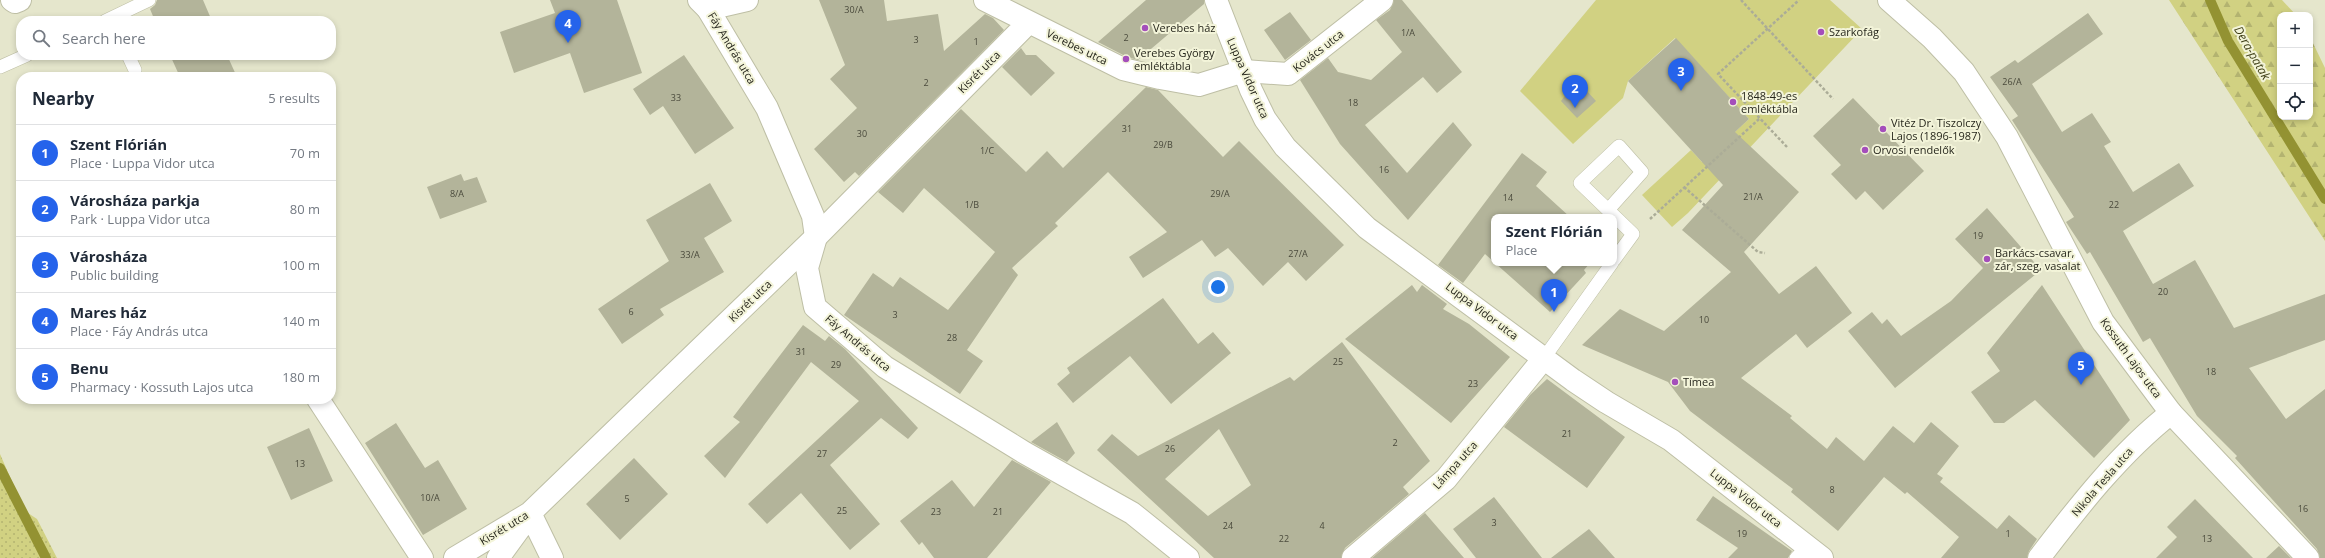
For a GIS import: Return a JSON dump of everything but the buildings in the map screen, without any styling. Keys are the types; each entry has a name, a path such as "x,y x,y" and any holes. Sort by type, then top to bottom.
{"street":[{"path":"12,0 15,2 20,0"},
{"path":"704,4 747,0"},
{"name":"Verebes utca","path":"985,0 1028,23 1123,69 1199,85 1244,71"},
{"name":"Luppa Vidor utca","path":"1216,0 1265,119 1281,142 1335,198 1367,228 1606,402 1671,440 1809,554"},
{"name":"Kovács utca","path":"1244,71 1288,74 1382,0"},
{"name":"Kossuth Lajos utca","path":"1889,0 1932,38 1964,72 2007,137 2103,322 2170,413 2308,558"},
{"name":"Fáy András utca","path":"704,4 767,108 813,216 816,237 807,268 815,307 879,362 1025,452 1132,513 1188,558"},
{"name":"Kisrét utca","path":"455,558 530,513 816,237 1028,23"},
{"name":"Lámpa utca","path":"1353,558 1446,479 1544,358"},
{"path":"321,404 422,558"},
{"name":"Nikola Tesla utca","path":"2039,558 2064,525 2143,435 2170,413"},
{"path":"498,558 530,513 552,558"}],"lane":[{"path":"117,16 149,0"},
{"path":"0,67 16,60"},
{"path":"130,60 135,70"},
{"path":"1608,210 1642,172 1619,146 1580,183 1608,210 1612,214"},
{"path":"1617,219 1633,234 1617,256"},
{"path":"1544,358 1610,266"}],"path":[{"path":"1741,0 1833,99"},
{"path":"1787,147 1718,74 1799,0"},
{"path":"1633,234 1759,119"},
{"path":"1684,187 1758,252 1765,253"}],"green space":[{"path":"1596,0 1830,0 1862,29 1688,213 1672,227 1642,195 1691,150 1702,162 1749,119 1675,38 1628,81 1623,98 1573,144 1520,91"},
{"path":"2169,0 2282,0 2293,12 2277,12 2277,120 2313,120 2313,43 2325,68 2325,241"},
{"path":"0,454 25,511 37,519 57,558 0,558"}],"waterway":[{"name":"Dera-patak","path":"2210,0 2228,41 2325,199"},
{"path":"0,468 46,558"}],"place":[{"name":"Verebes ház","path":"1145,28"},
{"name":"Szarkofág","path":"1821,32"},
{"name":"Mares ház","path":"568,43"},
{"name":"Verebes György emléktábla","path":"1126,59"},
{"name":"Városháza","path":"1681,91"},
{"name":"1848-49-es emléktábla","path":"1733,102"},
{"name":"Városháza parkja","path":"1575,108"},
{"name":"Vitéz Dr. Tiszolczy Lajos (1896-1987)","path":"1883,129"},
{"name":"Orvosi rendelők","path":"1865,150"},
{"name":"Barkács-csavar, zár, szeg, vasalat","path":"1987,259"},
{"name":"Szent Flórián","path":"1554,312"},
{"name":"Tímea","path":"1675,382"},
{"name":"Benu","path":"2081,385"}]}
